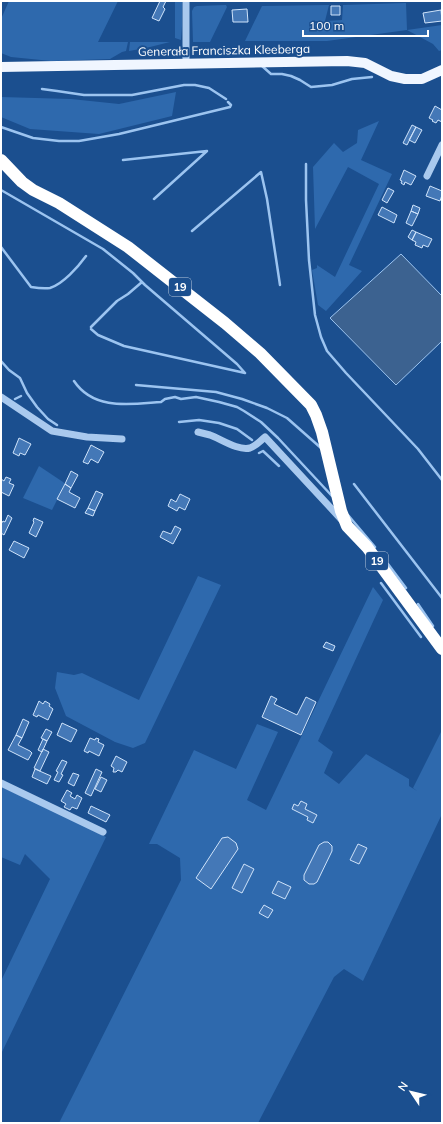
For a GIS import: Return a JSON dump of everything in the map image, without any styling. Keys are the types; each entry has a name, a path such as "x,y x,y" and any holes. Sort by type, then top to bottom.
{"highway":[{"name":"19","path":"1,160 22,182 33,190 59,203 128,247 226,323 260,353 311,405 322,432 341,511 347,526 367,547 442,649"}],"main road":[{"name":"Generała Franciszka Kleeberga","path":"1,67 357,61 372,66 391,76 417,80 442,70"}],"street":[{"path":"186,1 186,64"},
{"path":"427,176 442,145"},
{"path":"1,397 52,431 87,437 122,439"},
{"path":"198,432 210,435 245,449 257,445 265,437 347,526"},
{"path":"1,783 103,832"}],"shaded area":[{"path":"9,1 118,1 98,42 128,42 126,51 110,59 51,61 11,57 1,53 1,19"},
{"path":"175,1 182,1 181,40 175,38"},
{"path":"406,3 407,30 327,41 245,41 262,6 329,5 325,21 342,20 343,5"},
{"path":"226,5 227,7 210,42 193,42 192,11 194,7"},
{"path":"442,25 442,50 439,51 433,44 407,30"},
{"path":"130,42 170,42 129,51"},
{"path":"176,92 172,116 99,134 30,129 1,117 1,97 71,99 119,104"},
{"path":"379,121 361,160 392,174 349,265 362,271 326,311 318,305 312,270 317,268 317,265 335,277 379,184 348,167 315,229 313,167 334,143 343,152 357,143 358,130"},
{"path":"401,254 442,296 442,341 396,385 330,318"},
{"path":"39,466 65,484 52,510 23,498"},
{"path":"198,576 221,585 145,743 133,748 115,742 66,716 55,688 57,672 74,675 82,673 139,700"},
{"path":"373,587 383,600 318,741 333,752 324,773 339,784 366,754 409,779 409,786 417,791 413,788 442,730 442,814 363,981 344,969 334,977 258,1123 59,1123 181,880 180,858 157,844 149,844 194,750 236,769 257,724 278,732 247,800 266,810"},
{"path":"1,787 57,812 106,837 1,1054 1,981 50,879 25,854 20,865 1,857"}],"building":[{"path":"160,1 166,1 163,7 165,9 159,21 152,18"},
{"path":"331,6 340,6 340,15 331,15"},
{"path":"247,9 248,22 233,22 232,10"},
{"path":"441,10 442,21 425,23 423,13"},
{"path":"435,106 442,110 442,122 438,120 436,123 429,118"},
{"path":"412,125 416,127 407,145 403,143"},
{"path":"416,127 422,130 415,143 409,140"},
{"path":"404,170 416,176 411,185 405,182 404,185 401,183 402,181 400,180"},
{"path":"430,186 442,191 440,201 426,196"},
{"path":"388,188 394,191 387,203 382,200"},
{"path":"413,205 420,208 418,214 411,211"},
{"path":"382,207 397,215 394,223 378,215"},
{"path":"411,211 418,214 412,226 406,223"},
{"path":"412,230 416,232 412,240 408,237"},
{"path":"416,232 432,239 428,247 423,245 422,248 415,245 416,242 412,240"},
{"path":"19,438 31,444 25,455 20,453 19,456 13,453"},
{"path":"91,445 104,452 98,463 91,459 88,464 83,462"},
{"path":"71,471 78,475 71,488 65,484"},
{"path":"6,477 11,479 9,483 14,485 9,496 1,492 1,479 4,481"},
{"path":"65,484 71,488 69,492 80,498 75,508 57,499"},
{"path":"96,491 103,494 95,511 88,508"},
{"path":"180,494 190,499 185,510 179,507 177,511 168,506 171,499 176,502"},
{"path":"88,508 95,511 93,516 85,513"},
{"path":"8,515 12,518 4,535 1,533 1,524 3,521 5,522"},
{"path":"34,518 43,522 36,537 29,533 34,522"},
{"path":"175,526 181,529 173,544 160,537 163,531 171,534"},
{"path":"14,541 29,548 24,558 9,550"},
{"path":"326,642 335,646 333,651 323,647"},
{"path":"271,696 277,699 274,704 297,715 306,697 316,702 301,735 262,717"},
{"path":"39,701 43,704 45,701 50,704 49,706 53,709 48,720 38,715 37,717 33,715"},
{"path":"23,719 29,722 22,738 16,735"},
{"path":"62,723 77,730 71,742 57,735"},
{"path":"46,729 52,732 47,741 41,738"},
{"path":"16,735 22,738 18,745 32,753 28,760 8,750"},
{"path":"90,738 95,740 96,738 99,739 98,742 104,745 99,756 89,751 88,753 84,751"},
{"path":"43,739 47,741 42,752 38,750"},
{"path":"43,749 49,752 40,771 34,768"},
{"path":"116,756 127,762 122,772 118,770 113,772 114,768 111,766"},
{"path":"62,760 67,762 59,782 54,780 58,772 56,771"},
{"path":"35,769 51,776 47,784 32,777"},
{"path":"96,769 102,772 91,796 85,793"},
{"path":"73,773 79,775 74,786 68,783"},
{"path":"101,777 107,780 101,792 95,789"},
{"path":"67,790 72,793 70,796 75,799 77,795 82,798 77,809 72,807 70,810 64,807 66,804 61,801"},
{"path":"301,801 307,804 305,809 317,815 313,823 307,820 308,817 292,809 294,804 298,806"},
{"path":"91,806 110,815 106,822 88,813"},
{"path":"228,837 236,843 238,849 211,889 196,878 222,838"},
{"path":"324,842 328,842 332,846 332,851 317,882 314,884 309,884 304,880 304,875 319,845"},
{"path":"358,844 367,848 359,864 350,860"},
{"path":"244,864 254,869 242,893 232,888"},
{"path":"278,881 291,887 285,899 272,893"},
{"path":"264,905 273,910 268,918 259,913"}],"waterway":[{"path":"262,66 271,74 291,76 311,87 332,85 352,79 372,77"},
{"path":"42,89 84,95 132,95 184,85 195,85 209,88 226,99"},
{"path":"1,127 33,138 59,141 79,141 119,134 230,107 231,105 228,102"},
{"path":"123,160 207,151 154,199"},
{"path":"306,164 309,260 315,315 321,337 327,351 418,449 442,480"},
{"path":"192,231 261,172 267,199 280,285"},
{"path":"1,190 103,249 133,273 237,364 245,373"},
{"path":"1,247 31,287 38,288 50,288 60,283 75,270 86,256"},
{"path":"91,327 117,301 142,282"},
{"path":"91,329 98,335 124,346 245,373"},
{"path":"1,361 9,370 20,378 27,393 37,407 48,419 57,425"},
{"path":"74,381 82,391 92,397 114,404 138,404 161,402 165,399 175,397 181,399 196,397 237,407 261,422 332,496"},
{"path":"136,385 216,392 242,399 267,408 287,418 321,448"},
{"path":"15,399 21,396"},
{"path":"179,422 199,420 219,423 237,429 252,440"},
{"path":"259,453 263,451 279,466"},
{"path":"354,484 442,598"},
{"path":"348,515 375,547"},
{"path":"388,564 406,588"},
{"path":"381,583 421,637"},
{"path":"418,604 433,626"}]}
